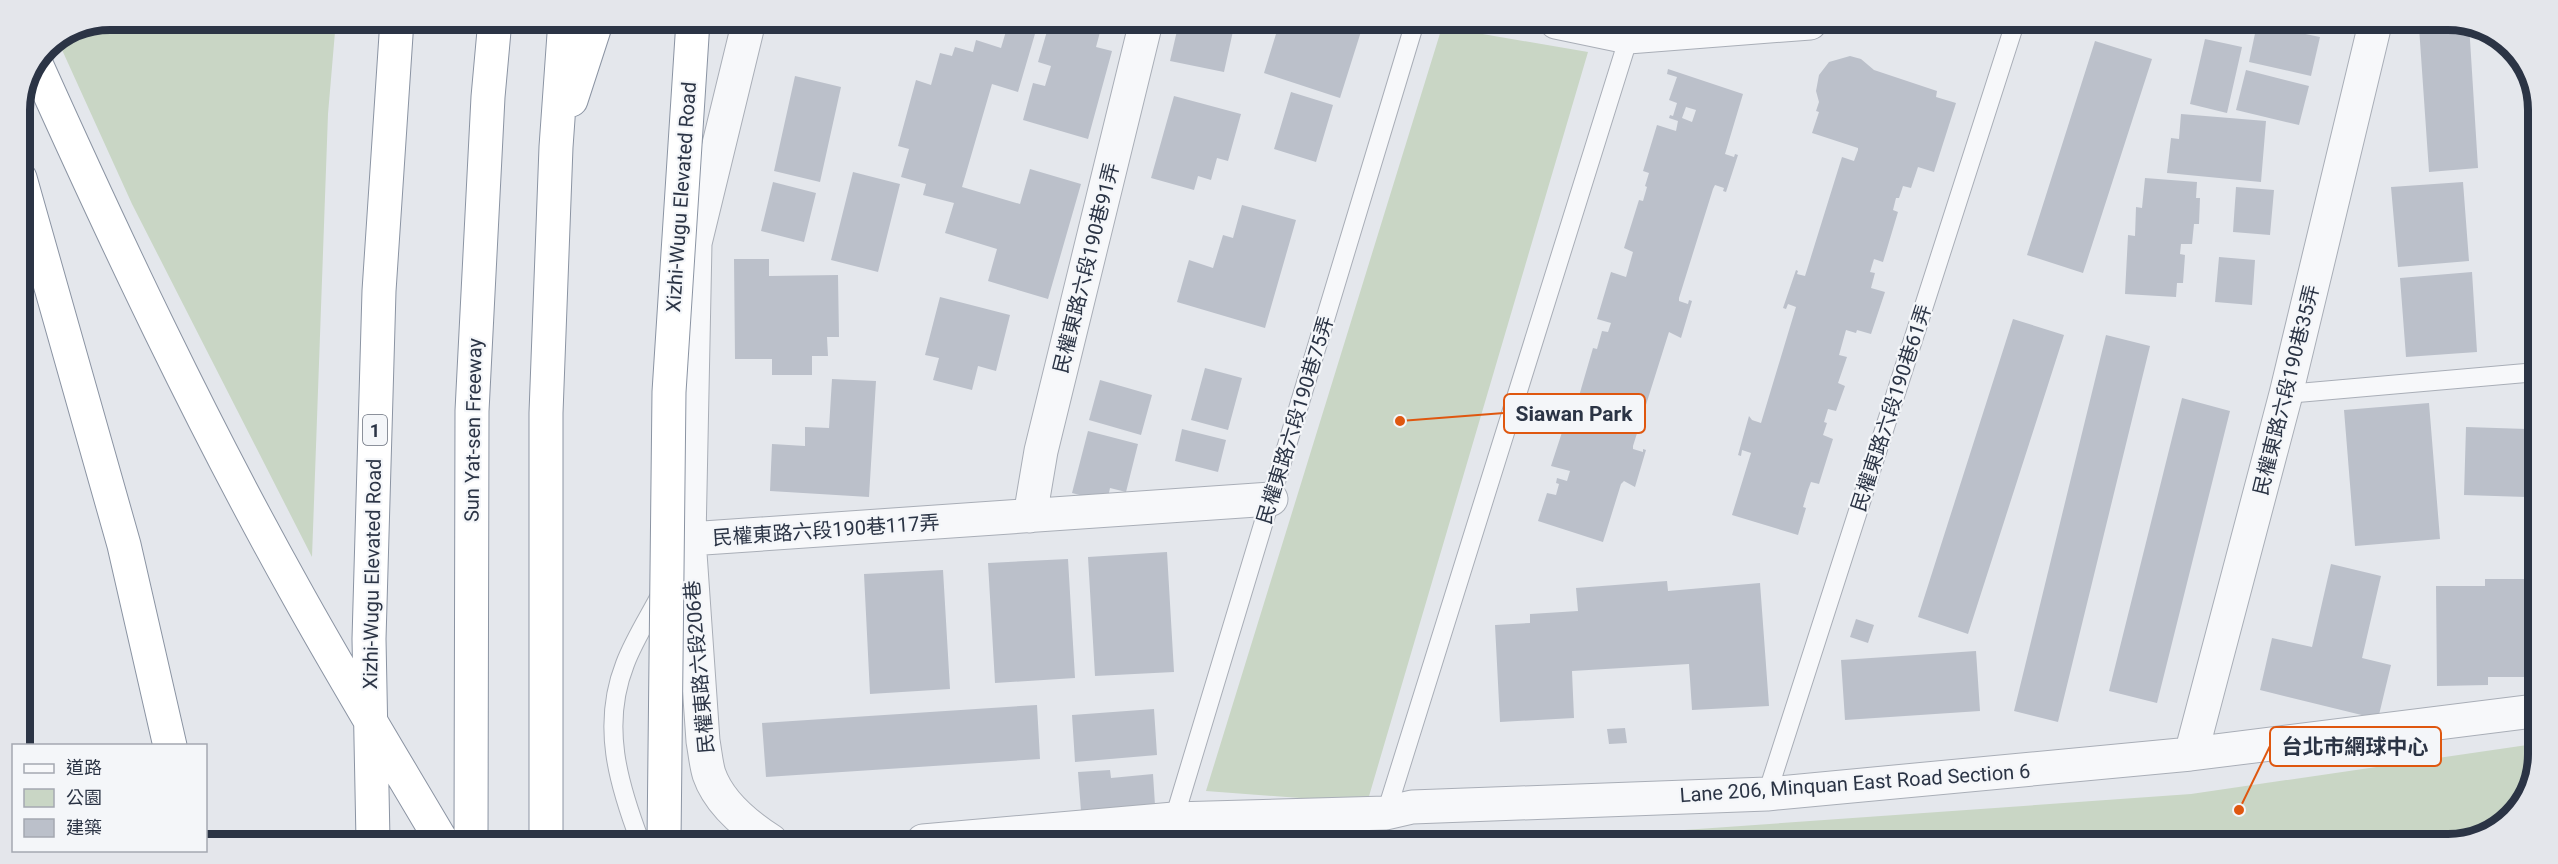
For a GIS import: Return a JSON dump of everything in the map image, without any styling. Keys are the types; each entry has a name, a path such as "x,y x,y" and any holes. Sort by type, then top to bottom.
{"highway":[{"name":"Xizhi-Wugu Elevated Road","path":"373,834 369,628 380,291 396,30"},
{"path":"478,30 488,97"},
{"name":"Sun Yat-sen Freeway","path":"471,834 472,411 488,97 494,30"},
{"path":"546,834 546,413 556,147 564,30"},
{"path":"556,147 594,30"},
{"name":"Xizhi-Wugu Elevated Road","path":"664,834 669,392 692,30"},
{"path":"40,73 105,218 201,415 295,590 437,834"},
{"path":"30,213 124,545 170,744"}],"street":[{"name":"民權東路六段190巷117弄","path":"747,30 695,243 689,539 1271,499"},
{"name":"民權東路六段190巷91弄","path":"1030,516 1041,451 1144,30"},
{"name":"民權東路六段190巷35弄","path":"2191,754 2286,394 2374,30"},
{"name":"民權東路六段206巷","path":"689,539 703,741 709,775 726,805 760,834"},
{"name":"Lane 206, Minquan East Road Section 6","path":"1171,830 1386,813 1412,807 1767,794 2191,754 2528,712"},
{"path":"1088,834 1171,830"}],"lane":[{"name":"民權東路六段190巷75弄","path":"1171,830 1413,30"},
{"path":"1386,813 1631,30"},
{"name":"民權東路六段190巷61弄","path":"1767,794 2013,30"},
{"path":"2286,394 2528,373"},
{"path":"637,834 627,808 614,760 614,711 624,665 689,539"}],"green space":[{"path":"110,30 335,30 328,114 312,557 132,204 61,48 80,36"},
{"path":"1441,30 1460,30 1588,52 1367,803 1206,791"},
{"path":"2528,745 2524,779 2508,807 2488,823 2473,830 2448,834 1627,834 2191,794"}],"building":[{"path":"1006,30 1036,30 1018,92 992,84 962,187 1020,204 1030,169 1081,184 1048,299 988,281 997,249 945,233 954,203 923,195 926,184 901,177 909,149 898,146 916,80 931,85 940,53 952,56 955,47 973,52 976,40 1001,48"},
{"path":"1047,30 1101,30 1096,47 1112,51 1088,139 1023,120 1033,83 1045,86 1051,66 1038,62"},
{"path":"1177,30 1233,30 1224,72 1170,61"},
{"path":"1263,30 1361,30 1340,98 1264,73 1276,34"},
{"path":"2256,30 2286,30 2320,37 2311,76 2249,62"},
{"path":"2419,30 2448,30 2470,33 2478,168 2429,172"},
{"path":"2205,39 2242,47 2227,113 2190,104"},
{"path":"2095,41 2152,59 2083,273 2027,255"},
{"path":"1850,56 1861,59 1874,70 1937,91 1936,97 1956,103 1934,172 1918,167 1911,188 1903,186 1899,198 1896,198 1893,210 1898,212 1883,262 1874,259 1870,272 1875,273 1871,288 1885,292 1871,334 1846,330 1839,355 1847,357 1838,383 1845,386 1836,411 1828,409 1824,422 1827,423 1823,435 1833,439 1819,484 1811,482 1808,490 1803,507 1806,508 1798,535 1732,515 1751,453 1742,450 1741,456 1738,455 1749,416 1752,420 1761,423 1796,307 1788,304 1786,309 1783,308 1796,270 1797,274 1805,276 1842,157 1854,161 1858,150 1858,148 1812,133 1819,112 1816,111 1819,102 1816,91 1819,75 1829,62"},
{"path":"1668,69 1743,94 1725,154 1734,157 1735,154 1738,155 1726,192 1723,191 1724,188 1715,185 1713,189 1679,298 1679,301 1688,304 1689,300 1692,301 1681,338 1669,332 1633,446 1633,449 1643,452 1643,449 1646,450 1635,487 1624,481 1621,484 1603,542 1538,521 1547,493 1556,495 1559,484 1556,483 1557,478 1567,481 1570,471 1551,466 1566,420 1571,422 1574,413 1587,416 1593,401 1579,396 1593,348 1597,349 1602,331 1608,332 1611,323 1597,319 1611,272 1626,277 1633,252 1624,248 1639,200 1643,201 1647,187 1645,186 1649,173 1643,171 1657,125 1676,131 1678,121 1669,118 1670,115 1673,116 1677,103 1669,100 1677,77 1667,74","holes":["1686,107 1696,110 1692,122 1682,118"]},
{"path":"2246,70 2309,86 2299,125 2236,110"},
{"path":"795,76 841,87 820,182 774,171"},
{"path":"2524,88 2528,105 2528,167"},
{"path":"1291,92 1333,105 1316,162 1274,149"},
{"path":"1174,96 1241,114 1228,161 1217,158 1211,180 1198,176 1194,190 1151,178"},
{"path":"2181,114 2266,121 2261,182 2167,173 2171,138 2179,139"},
{"path":"853,172 900,184 878,272 831,260"},
{"path":"2145,178 2197,182 2196,198 2200,198 2199,224 2194,224 2192,244 2181,244 2180,254 2185,255 2183,283 2177,283 2176,297 2125,294 2128,235 2135,236 2136,207 2142,208"},
{"path":"773,182 816,193 804,242 761,231"},
{"path":"2463,182 2469,261 2398,267 2391,187"},
{"path":"2236,187 2274,190 2270,235 2233,232"},
{"path":"1242,205 1296,220 1265,328 1177,302 1189,260 1213,268 1223,235 1233,238"},
{"path":"2219,257 2255,260 2252,305 2215,302"},
{"path":"734,259 769,259 769,276 838,275 839,337 827,337 828,356 812,356 812,375 772,375 772,359 735,359"},
{"path":"2472,272 2477,352 2406,357 2400,278"},
{"path":"940,297 1010,315 996,371 978,366 972,390 933,380 939,358 925,355"},
{"path":"2013,319 2064,335 1968,634 1918,617"},
{"path":"2106,335 2150,346 2058,722 2014,711"},
{"path":"1205,368 1242,378 1228,430 1191,420"},
{"path":"832,379 876,381 869,497 770,491 772,444 805,446 805,427 829,428"},
{"path":"1100,380 1152,395 1141,435 1089,420"},
{"path":"2182,398 2230,411 2157,703 2109,691"},
{"path":"2429,403 2440,539 2355,546 2344,410"},
{"path":"2466,427 2527,429 2526,497 2464,495"},
{"path":"1182,429 1226,440 1218,472 1175,461"},
{"path":"1088,431 1138,444 1126,492 1110,488 1107,502 1072,493"},
{"path":"1167,552 1174,672 1095,676 1088,557"},
{"path":"1068,559 1075,678 995,683 988,563"},
{"path":"2331,564 2381,576 2362,658 2391,665 2378,719 2260,690 2272,638 2312,647"},
{"path":"943,570 950,689 870,694 864,574"},
{"path":"2485,579 2528,579 2528,677 2488,677 2488,685 2437,686 2436,586 2485,586"},
{"path":"1667,581 1668,591 1760,583 1769,706 1692,710 1689,664 1572,671 1574,718 1500,722 1495,625 1530,623 1530,614 1578,611 1576,588"},
{"path":"1856,619 1874,625 1868,643 1850,637"},
{"path":"1976,651 1980,711 1845,720 1841,660"},
{"path":"1037,705 1040,759 766,777 762,723"},
{"path":"1154,709 1157,755 1075,762 1072,715"},
{"path":"1625,728 1627,743 1609,744 1607,729"},
{"path":"1110,770 1111,778 1153,774 1155,805 1081,811 1078,772"}],"place":[{"name":"Siawan Park","path":"1400,421"},
{"name":"台北市網球中心","path":"2239,810"}]}
